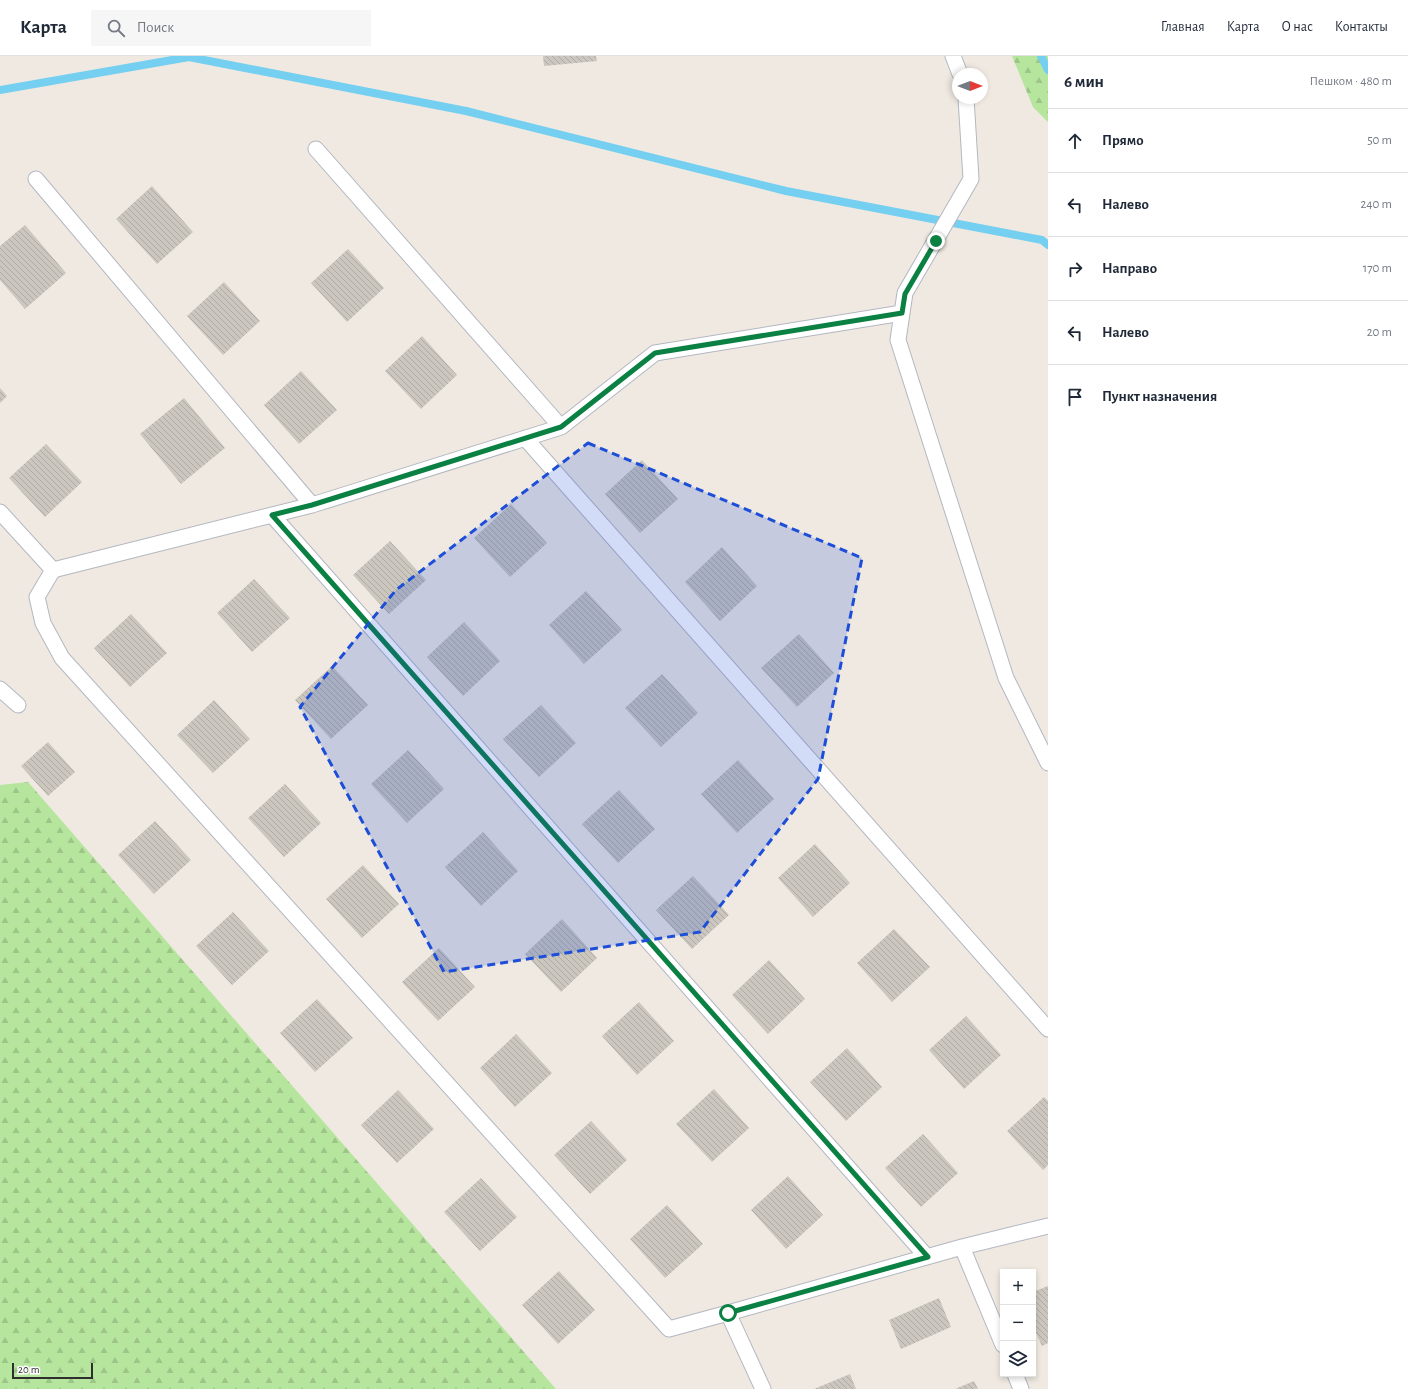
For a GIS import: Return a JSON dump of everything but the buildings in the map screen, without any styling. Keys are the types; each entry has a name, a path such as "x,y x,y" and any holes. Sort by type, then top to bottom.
{"lane":[{"path":"954,56 958,68"},
{"path":"966,104 971,179 905,294 898,340 1006,678 1048,763"},
{"path":"316,149 561,427"},
{"path":"36,179 312,505"},
{"path":"902,313 655,353 561,427 312,505 53,570 37,597 43,623 62,658 669,1329 962,1247 1048,1226"},
{"path":"524,438 1048,1029"},
{"path":"0,512 53,570"},
{"path":"272,515 928,1257"},
{"path":"0,689 18,705"},
{"path":"962,1247 1001,1341"},
{"path":"728,1313 763,1389"},
{"path":"1016,1377 1021,1389"}],"highlighted area":[{"path":"588,443 862,558 818,779 700,932 444,972 300,707 396,590"}],"green space":[{"path":"1012,56 1048,56 1048,122 1033,107"},
{"path":"28,782 556,1389 0,1389 0,785"}],"waterway":[{"path":"1041,56 1048,70"},
{"path":"0,90 189,57 466,111 786,191 1042,240 1048,245"}],"route":[{"path":"728,1313 928,1257 272,515 312,505 561,427 655,353 902,313 905,294 936,241"}]}
